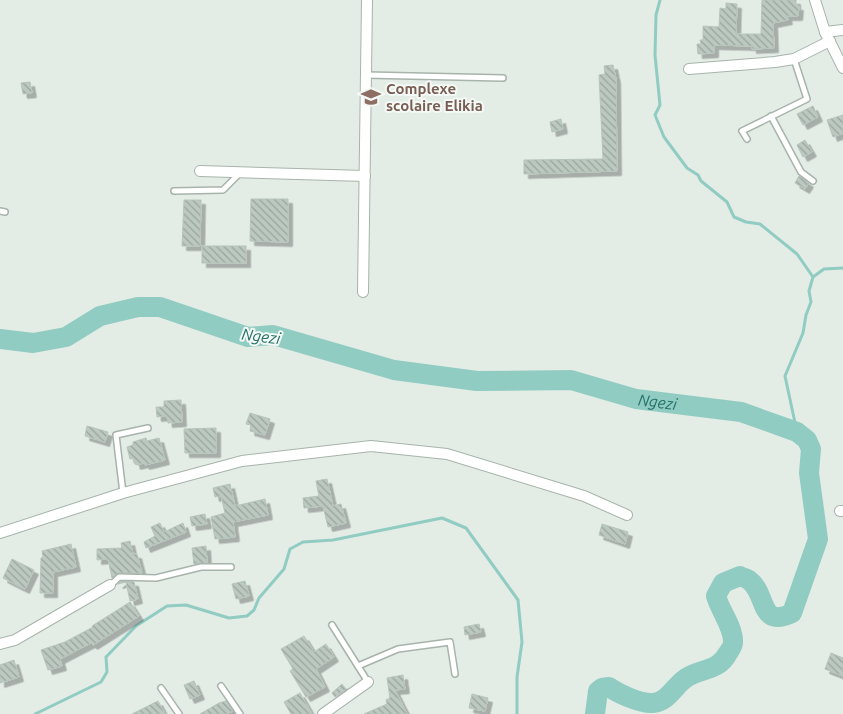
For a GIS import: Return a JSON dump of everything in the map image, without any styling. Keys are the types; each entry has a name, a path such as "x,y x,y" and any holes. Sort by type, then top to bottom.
{"street":[{"path":"363,292 367,0"},
{"path":"815,0 828,36 843,68"},
{"path":"689,68 775,62 794,58 828,36 843,30"},
{"path":"200,171 364,176"},
{"path":"0,533 123,493 242,461 371,446 447,454 584,496 626,515"},
{"path":"0,644 15,640 110,586"},
{"path":"324,714 368,682"}],"lane":[{"path":"747,139 742,131 807,99 794,58"},
{"path":"366,75 503,78"},
{"path":"771,116 800,172 813,181"},
{"path":"174,191 223,190 241,172"},
{"path":"123,493 116,435 148,428"},
{"path":"110,586 119,577 156,578 201,567 231,567"},
{"path":"332,625 368,682"},
{"path":"358,666 398,649 450,642 455,674"},
{"path":"221,686 240,714"},
{"path":"161,688 179,714"}],"building":[{"path":"762,0 796,0 796,6 799,6 798,16 787,16 788,20 773,23 774,48 752,49 752,46 714,45 714,53 698,54 697,44 701,44 700,40 703,40 703,26 719,27 720,8 726,9 726,3 737,4 736,34 761,34"},
{"path":"613,65 616,79 617,171 524,174 524,160 603,159 599,75 605,74 604,66"},
{"path":"30,82 32,93 23,94 21,83"},
{"path":"813,106 818,117 803,125 797,114"},
{"path":"843,115 843,133 833,137 827,120"},
{"path":"561,119 563,129 552,132 550,122"},
{"path":"805,140 812,152 803,157 797,145"},
{"path":"799,176 809,183 805,189 795,183"},
{"path":"251,199 288,199 288,242 250,241"},
{"path":"184,200 201,200 200,246 182,246"},
{"path":"202,246 246,246 246,263 202,263"},
{"path":"181,400 182,422 168,423 167,416 157,417 156,407 164,407 164,401"},
{"path":"250,413 270,419 265,435 250,431 251,425 246,424"},
{"path":"87,426 108,432 105,442 85,436"},
{"path":"216,428 216,453 185,453 184,429"},
{"path":"146,438 147,441 159,438 165,460 145,465 144,463 136,465 134,458 130,459 127,447 133,445 133,442"},
{"path":"327,479 333,506 341,504 346,523 328,527 323,506 304,508 303,498 319,496 316,481"},
{"path":"230,484 235,506 265,499 268,515 233,522 235,537 215,539 211,517 225,513 221,496 215,497 213,488"},
{"path":"205,514 207,524 192,526 190,517"},
{"path":"160,523 164,532 183,523 186,532 146,548 144,542 155,536 151,527"},
{"path":"602,524 628,532 625,544 599,535"},
{"path":"130,541 133,554 137,554 142,573 119,573 112,578 108,559 97,560 97,549 122,548 121,543"},
{"path":"71,544 76,567 53,572 53,593 40,593 42,551"},
{"path":"206,546 207,563 194,564 192,548"},
{"path":"12,559 34,570 25,589 3,578"},
{"path":"121,581 134,582 138,599 130,601 126,582 118,584"},
{"path":"245,581 249,596 236,599 232,584"},
{"path":"130,602 139,616 93,645 91,643 60,659 62,666 48,670 41,650 65,642 93,627"},
{"path":"479,624 481,632 465,635 464,627"},
{"path":"304,636 314,652 326,644 334,657 316,669 325,687 306,697 290,671 293,669 281,649"},
{"path":"831,653 843,658 843,676 825,669"},
{"path":"14,660 19,677 0,683 0,665"},
{"path":"403,675 405,689 395,690 407,714 364,714 387,704 386,700 390,698 387,678"},
{"path":"194,681 200,695 190,699 184,685"},
{"path":"342,684 346,689 335,697 332,693"},
{"path":"300,693 312,714 291,714 284,702"},
{"path":"472,694 488,698 485,711 469,708"},
{"path":"158,701 165,714 132,714"},
{"path":"226,701 233,711 226,714 200,714 219,703"}],"waterway":[{"path":"660,0 656,15 655,55 660,105 655,115 664,137 687,168 698,175 701,181 727,202 734,217 746,222 760,224 797,254 813,277 809,291 811,302 806,315 803,333 785,376 797,432"},
{"path":"813,277 824,269 843,268"},
{"name":"Ngezi","path":"0,339 33,343 66,337 100,316 138,307 160,307 248,337 273,335 394,370 477,381 571,380 636,399 741,412 797,432 807,440 811,449 809,473 818,539 792,613 781,617 774,617 765,608 755,587 747,579 740,576 723,583 716,596 733,637 731,648 724,659 714,667 686,678 667,697 658,702 642,702 609,687 602,688 598,691 595,714"},
{"path":"35,714 101,682 107,672 106,657 136,626 167,606 186,605 229,618 247,616 254,610 259,598 284,569 290,549 303,542 333,540 442,518 466,528 518,600 522,642 517,677 517,714"}],"place":[{"name":"Complexe scolaire Elikia","path":"371,97"}]}
